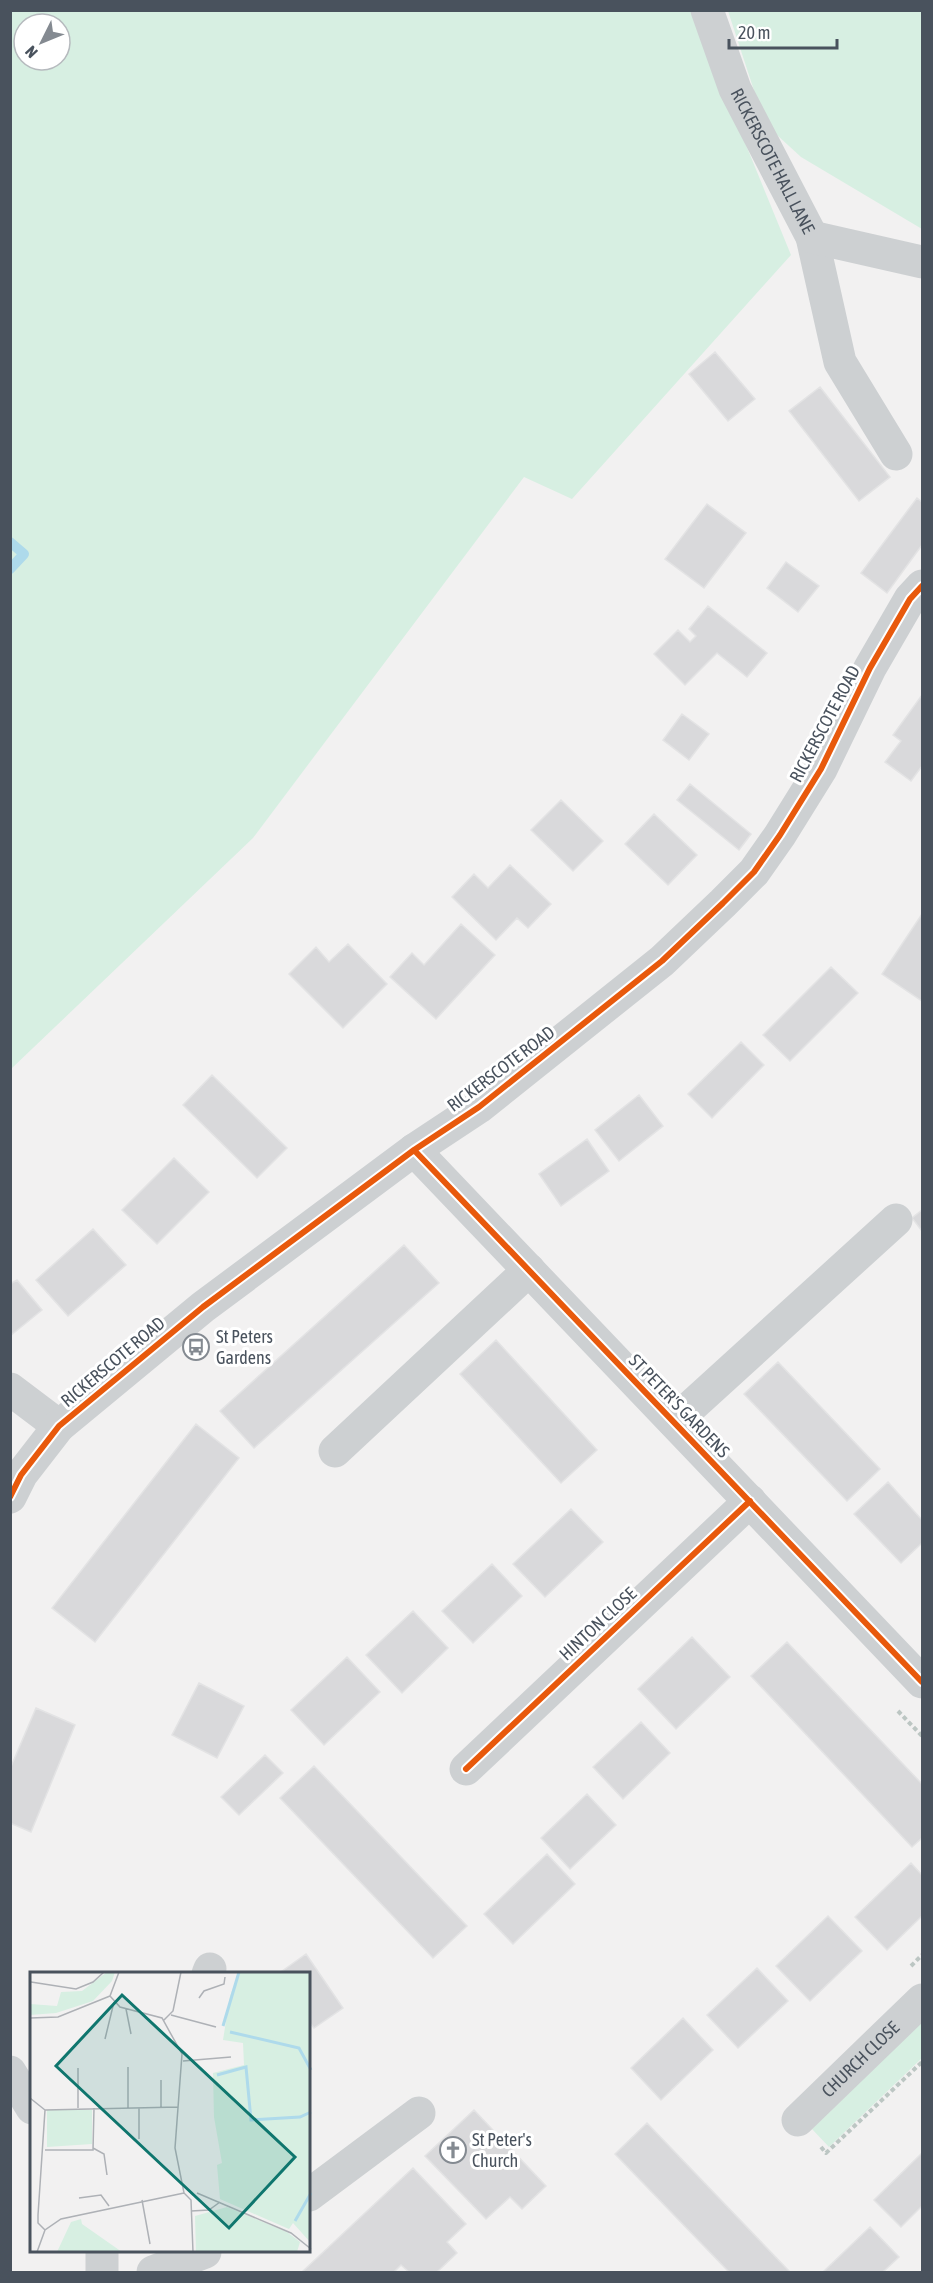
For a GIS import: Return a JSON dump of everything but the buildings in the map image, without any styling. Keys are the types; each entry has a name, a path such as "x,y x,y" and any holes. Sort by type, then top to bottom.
{"street":[{"name":"RICKERSCOTE HALL LANE","path":"707,10 735,89 812,237 922,262"},
{"path":"812,237 840,362 896,454"},
{"name":"RICKERSCOTE ROAD","path":"10,1497 21,1475 59,1426 203,1307 414,1150 479,1107 662,961 753,872 780,835 821,769 870,669 910,599 922,586"},
{"name":"ST PETER'S GARDENS","path":"414,1150 922,1682"},
{"path":"674,1422 896,1220"},
{"path":"335,1451 529,1270"},
{"path":"10,1389 59,1426"},
{"name":"HINTON CLOSE","path":"466,1769 750,1501"},
{"name":"CHURCH CLOSE","path":"798,2120 922,2000"},
{"path":"10,2072 30,2105"},
{"path":"310,2194 419,2113"},
{"path":"102,2253 102,2272"},
{"path":"153,2272 202,2253"}],"green space":[{"path":"11,11 691,11 791,255 572,499 524,477 253,838 11,1069"},
{"path":"728,11 922,11 922,229 801,157 765,124"},
{"path":"922,2022 922,2058 829,2147 812,2129"}],"waterway":[{"path":"10,542 24,554 10,569"}],"cycle path":[{"path":"10,1497 21,1475 59,1426 203,1307 414,1150 479,1107 662,961 723,903 754,872 780,835 821,769 870,668 910,599 922,586"},
{"path":"414,1150 922,1682"},
{"path":"466,1769 750,1501"}],"place":[{"name":"St Peters Gardens","path":"196,1347"},
{"name":"St Peter's Church","path":"453,2150"}]}
